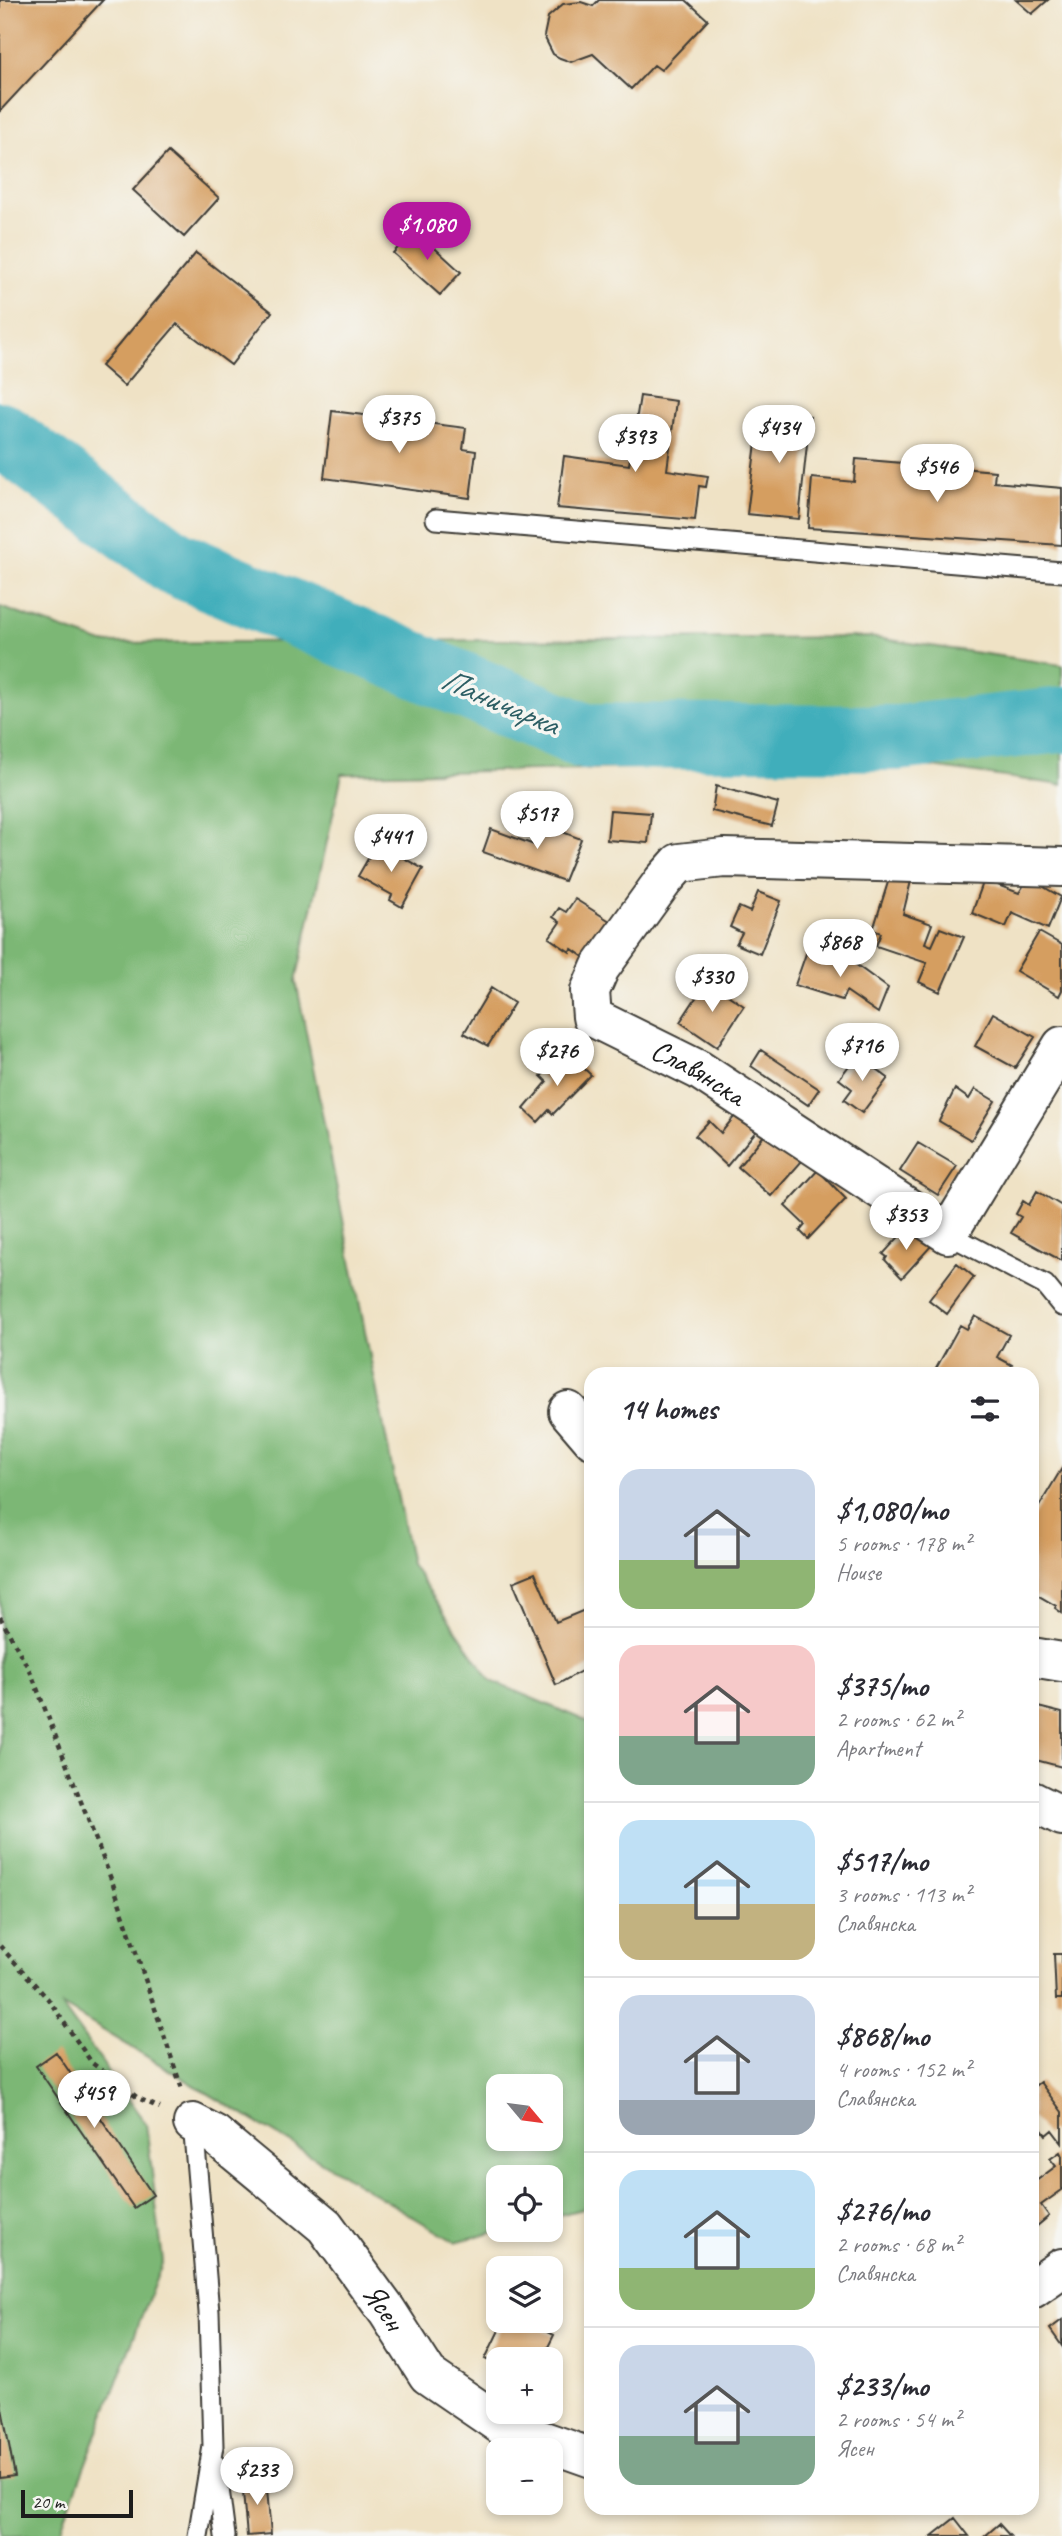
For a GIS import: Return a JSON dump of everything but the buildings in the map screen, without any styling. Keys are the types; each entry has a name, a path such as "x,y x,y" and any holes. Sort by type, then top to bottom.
{"street":[{"name":"Славянска","path":"948,1234 699,1069 592,1017 590,991 600,968 679,863 724,858 1062,867"},
{"path":"948,1234 1062,1045"},
{"path":"1039,1658 1062,1662"},
{"path":"1039,1804 1062,1816"},
{"name":"Ясен","path":"193,2123 215,2134 325,2226 387,2311 428,2375 503,2427 584,2455"},
{"path":"1039,2284 1062,2268"}],"lane":[{"path":"436,519 1062,572"},
{"path":"948,1234 1045,1285 1062,1306"},
{"path":"193,2123 209,2312 213,2446 225,2536"},
{"path":"198,2536 213,2446"}],"path":[{"path":"0,1617 31,1673 113,1884 193,2123"},
{"path":"0,1946 48,1999 92,2063 138,2098 193,2123"}],"green space":[{"path":"0,607 103,643 869,637 1062,665 1062,785 904,763 342,774 296,981 411,1564 491,1681 584,1720 584,2207 563,2214 563,2165 486,2165 486,2235 455,2242 61,2005 146,2124 163,2261 58,2536 0,2536"}],"waterway":[{"name":"Паничарка","path":"0,434 175,563 584,736 897,738 1062,720"}]}
